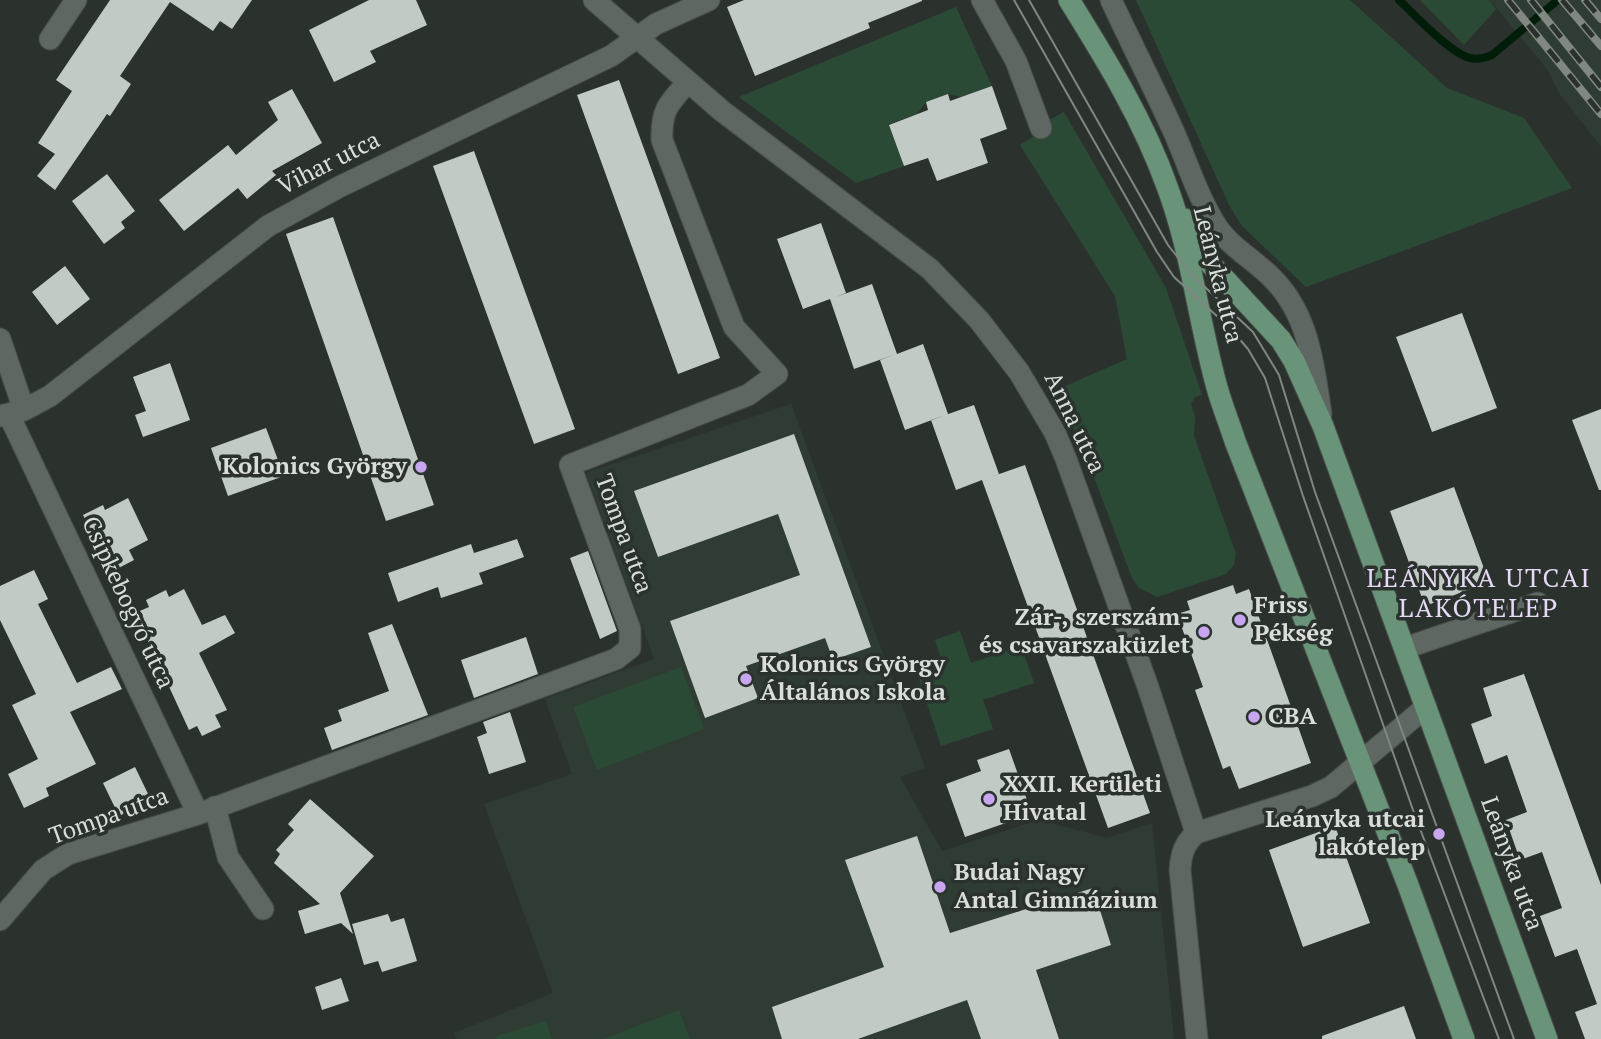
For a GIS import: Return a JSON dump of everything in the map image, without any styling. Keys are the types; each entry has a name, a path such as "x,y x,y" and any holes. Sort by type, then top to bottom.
{"main road":[{"path":"1069,0 1112,68 1149,139 1168,189"},
{"name":"Leányka utca","path":"1168,189 1208,261 1281,340 1294,361 1323,426 1547,1039"},
{"name":"Leányka utca","path":"1168,189 1198,299 1218,390 1464,1039"}],"street":[{"path":"50,39 76,0"},
{"name":"Anna utca","path":"594,0 722,111 930,269 978,320 1019,372 1066,458 1148,687 1196,833"},
{"name":"Vihar utca","path":"11,413 50,396 268,226 339,187 611,56 656,24 709,0"},
{"path":"982,0 1016,61 1041,128"},
{"path":"1111,0 1174,131 1201,200 1217,229 1241,253 1274,279 1289,298 1301,322 1312,356 1323,426"},
{"name":"Tompa utca","path":"0,920 43,870 68,854 207,810 616,659 630,648 629,629 570,465 748,396 777,374 734,327 662,140 661,120 670,101 688,82"},
{"name":"Csipkebogyó utca","path":"0,339 11,413 207,810"},
{"path":"1405,648 1538,603"},
{"path":"1197,1039 1180,870 1181,855 1186,842 1196,833 1312,796 1331,787 1426,707"},
{"path":"207,810 228,858 264,909"}],"shaded area":[{"path":"1490,0 1601,0 1601,147 1559,93 1547,69"},
{"path":"791,404 925,768 900,777 942,851 1039,820 1107,838 1152,823 1174,1039 457,1039 454,1033 553,993 484,804 572,774 545,699 654,659 586,473"}],"green space":[{"path":"1136,0 1350,0 1447,88 1524,118 1572,188 1306,287 1242,226 1229,205"},
{"path":"1420,0 1489,0 1496,9 1464,45"},
{"path":"956,7 992,86 961,97 948,94 926,102 917,114 889,124 904,166 856,183 739,97"},
{"path":"1064,112 1166,288 1202,395 1195,397 1191,404 1195,417 1194,436 1236,554 1234,565 1226,574 1157,597 1139,588 1132,578 1082,445 1054,391 1127,359 1115,296 1020,145 1045,130 1044,123"},
{"path":"960,631 971,663 1021,646 1034,683 983,700 993,729 941,746 915,667 941,658 935,640"},
{"path":"681,667 704,729 597,770 573,707"},
{"path":"679,1010 690,1039 603,1039"},
{"path":"546,1021 552,1039 497,1039 496,1036"}],"building":[{"path":"110,0 252,0 232,29 220,21 213,31 170,2 120,76 131,84 55,190 37,176 55,154 38,143 72,91 56,80"},
{"path":"369,0 416,0 427,25 370,51 376,62 334,82 309,30"},
{"path":"744,0 922,1 868,23 870,28 755,76 727,7"},
{"path":"619,80 720,358 678,374 577,95"},
{"path":"992,86 1007,129 980,139 988,163 937,181 928,158 904,166 889,125 928,110 926,102 948,94 950,101"},
{"path":"292,89 322,143 272,171 276,175 247,199 238,188 184,231 159,200 228,145 236,155 278,120 268,102"},
{"path":"474,151 575,429 534,444 433,166"},
{"path":"107,174 135,211 121,222 125,228 104,244 72,201"},
{"path":"333,217 434,505 386,521 286,234"},
{"path":"821,223 846,293 836,297 872,284 897,354 923,344 948,414 905,430 880,360 896,354 854,369 830,299 803,309 777,239"},
{"path":"65,266 90,299 57,325 32,292"},
{"path":"1462,313 1497,408 1432,432 1396,337"},
{"path":"170,363 190,420 143,437 135,415 146,411 133,377"},
{"path":"974,405 999,474 985,479 1025,465 1150,813 1108,828 982,480 956,490 931,420"},
{"path":"1601,409 1601,490 1599,490 1572,420"},
{"path":"266,428 284,476 228,496 211,448"},
{"path":"794,434 871,647 833,660 825,638 746,666 758,698 705,718 670,621 800,575 778,514 658,557 634,491"},
{"path":"1454,487 1489,582 1425,606 1390,511"},
{"path":"128,498 148,540 129,550 134,560 111,572 83,515 103,505 105,510"},
{"path":"517,539 524,557 479,573 483,584 441,598 438,587 398,602 388,573 471,544 474,553"},
{"path":"588,551 617,631 600,639 570,558"},
{"path":"34,570 48,599 38,604 77,683 111,667 122,689 70,712 96,764 46,788 49,796 24,808 8,774 38,759 12,705 36,694 0,620 0,586"},
{"path":"1233,585 1236,594 1249,589 1311,763 1239,789 1230,766 1223,769 1195,690 1203,687 1177,614 1190,610 1187,601"},
{"path":"184,589 202,625 225,615 235,633 199,653 227,710 215,715 221,727 202,736 197,726 189,730 135,613 149,607 146,600 166,590 169,597"},
{"path":"392,624 428,715 332,750 324,728 342,721 338,710 389,691 368,633"},
{"path":"526,637 538,674 474,698 461,660"},
{"path":"1524,674 1601,885 1601,1039 1585,1039 1575,1012 1597,1004 1577,949 1555,957 1540,916 1562,908 1542,852 1520,860 1506,820 1527,812 1507,755 1485,764 1471,724 1492,716 1483,688"},
{"path":"510,712 526,762 489,774 477,737 487,733 483,722"},
{"name":"XXII. Kerületi Hivatal","path":"1009,749 1032,814 965,837 946,784 981,771 977,760"},
{"path":"135,767 151,800 119,816 103,783"},
{"path":"310,799 374,856 340,893 353,934 341,923 305,934 298,911 320,904 274,863 280,854 276,850 294,830 288,824"},
{"path":"1335,826 1370,923 1303,947 1269,850"},
{"path":"917,836 950,933 1093,888 1111,945 1036,970 1059,1039 981,1039 967,1000 858,1039 782,1039 772,1007 884,967 845,860"},
{"path":"388,914 391,922 404,918 417,961 382,972 378,961 364,965 352,924"},
{"path":"341,978 349,1001 322,1010 315,987"},
{"path":"1404,1006 1416,1039 1322,1039 1322,1036"}],"waterway":[{"path":"1399,0 1453,49 1476,59 1492,55 1558,0"}],"tram line":[{"path":"1014,0 1157,252 1174,277 1230,328 1248,349 1265,378 1303,496 1413,810 1499,1039"},
{"path":"1029,0 1168,245 1191,274 1253,332 1279,375 1315,492 1514,1039"}],"railway":[{"path":"1508,0 1601,114"},
{"path":"1531,0 1601,87"},
{"path":"1562,0 1601,46"},
{"path":"1585,0 1601,19"}],"place":[{"name":"Kolonics György","path":"421,467"},
{"name":"Friss Pékség","path":"1240,620"},
{"name":"Zár-, szerszám- és csavarszaküzlet","path":"1204,632"},
{"name":"Kolonics György Általános Iskola","path":"746,679"},
{"name":"CBA","path":"1254,717"},
{"name":"XXII. Kerületi Hivatal","path":"989,799"},
{"name":"Leányka utcai lakótelep","path":"1439,834"},
{"name":"Budai Nagy Antal Gimnázium","path":"940,887"}],"district":[{"name":"LEÁNYKA UTCAI LAKÓTELEP","path":"1479,595"}]}
